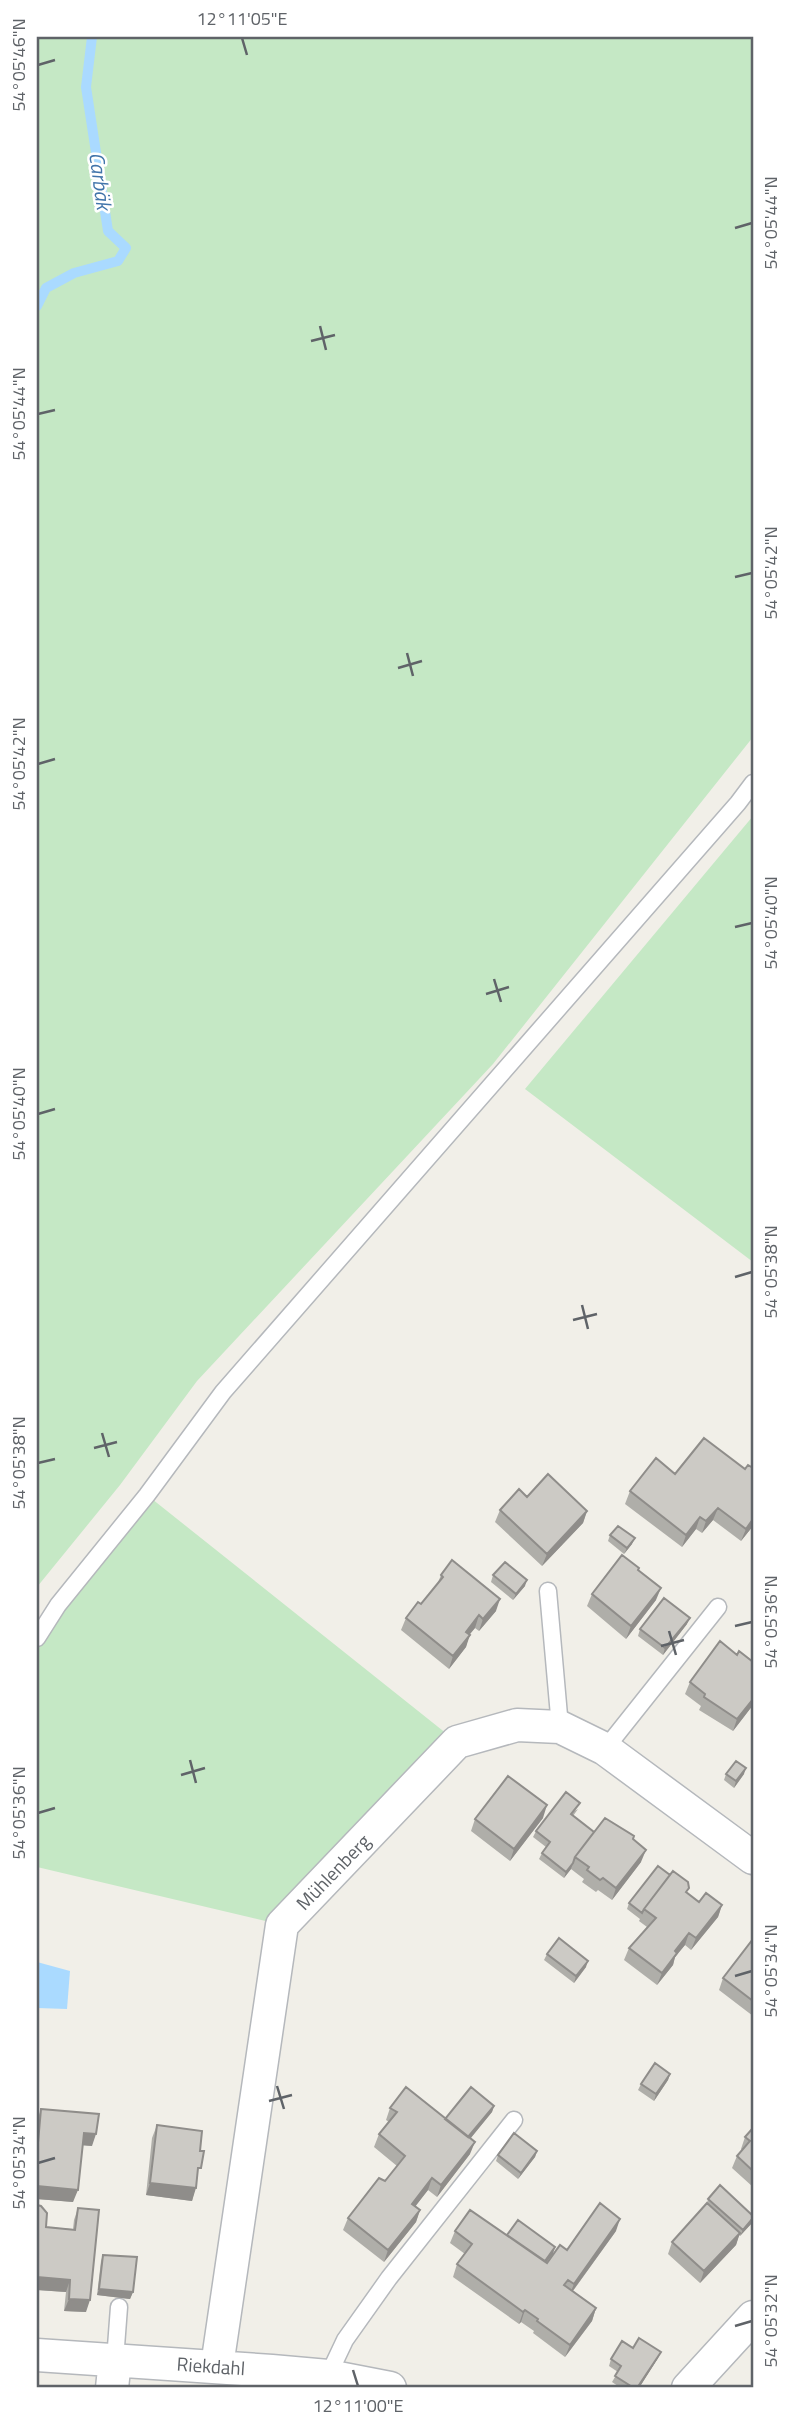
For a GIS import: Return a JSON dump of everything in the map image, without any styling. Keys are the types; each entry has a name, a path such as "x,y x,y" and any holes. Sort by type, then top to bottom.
{"street":[{"name":"Mühlenberg","path":"217,2366 282,1925 457,1742 517,1725 560,1727 605,1749 753,1857"},
{"path":"688,2388 753,2318"},
{"name":"Riekdahl","path":"37,2355 113,2374 217,2366 271,2380 328,2376 390,2388"}],"lane":[{"path":"37,1638 58,1605 147,1495 223,1392 647,908 753,783"},
{"path":"548,1591 560,1727"},
{"path":"605,1749 718,1606"},
{"path":"328,2376 345,2340 389,2278 514,2120"},
{"path":"113,2374 119,2307"}],"green space":[{"path":"37,37 753,37 753,737 493,1064 197,1381 120,1485 37,1587"},
{"path":"753,816 753,1262 525,1089"},
{"path":"147,1495 457,1742 282,1925 37,1867 37,1638"}],"water":[{"path":"37,1962 70,1971 67,2009 37,2008"}],"building":[{"path":"704,1438 745,1469 748,1465 753,1468 753,1519 746,1529 718,1508 706,1521 700,1517 686,1535 630,1491 656,1458 675,1474"},
{"path":"548,1474 587,1511 547,1554 500,1510 519,1489 527,1497"},
{"path":"618,1526 635,1538 627,1548 610,1535"},
{"path":"622,1555 661,1588 631,1626 592,1594"},
{"path":"452,1560 500,1599 483,1619 479,1615 466,1632 470,1635 453,1656 406,1618 443,1577 441,1575"},
{"path":"505,1562 527,1580 516,1594 493,1575"},
{"path":"664,1598 690,1618 665,1648 640,1629"},
{"path":"720,1641 737,1655 739,1651 753,1662 753,1699 737,1719 704,1697 705,1694 690,1682"},
{"path":"736,1761 746,1768 736,1781 726,1774"},
{"path":"508,1776 547,1805 514,1849 475,1819"},
{"path":"566,1792 580,1803 571,1814 594,1832 566,1872 542,1853 550,1842 536,1831"},
{"path":"605,1818 634,1836 633,1839 646,1850 616,1888 603,1878 600,1880 587,1870 589,1867 575,1857"},
{"path":"658,1866 670,1875 642,1913 629,1903"},
{"path":"673,1871 688,1882 689,1888 686,1892 699,1902 706,1893 722,1905 696,1938 689,1933 662,1973 629,1948 656,1918 644,1909"},
{"path":"559,1938 588,1961 576,1976 547,1954"},
{"path":"753,1939 753,2001 723,1978"},
{"path":"655,2063 670,2074 656,2094 641,2084"},
{"path":"406,2087 475,2142 441,2185 432,2178 412,2204 420,2210 388,2250 348,2218 379,2178 385,2181 405,2156 379,2134 397,2112 390,2108"},
{"path":"471,2087 494,2106 468,2137 445,2119"},
{"path":"41,2109 99,2114 96,2134 84,2133 78,2190 37,2186"},
{"path":"157,2125 202,2131 200,2151 204,2151 201,2168 198,2168 196,2188 150,2183"},
{"path":"753,2128 753,2171 737,2156 750,2141 745,2137"},
{"path":"514,2133 537,2151 521,2173 498,2155"},
{"path":"720,2185 753,2216 743,2230 708,2199"},
{"path":"600,2203 620,2219 574,2284 568,2280 564,2285 596,2308 570,2345 537,2321 538,2319 525,2310 523,2312 457,2264 472,2244 455,2231 470,2210 547,2263 560,2245 567,2250"},
{"path":"707,2203 740,2233 704,2271 672,2242"},
{"path":"37,2205 47,2213 46,2227 75,2230 78,2208 99,2210 90,2300 69,2299 70,2280 37,2277"},
{"path":"518,2220 555,2247 545,2261 507,2235"},
{"path":"103,2255 137,2257 133,2292 99,2289"},
{"path":"639,2338 661,2352 637,2388 634,2388 615,2376 621,2366 611,2359 622,2341 633,2348"}],"waterway":[{"name":"Carbäk","path":"37,306 46,288 74,273 118,261 126,248 108,231 86,87 92,37"}]}
